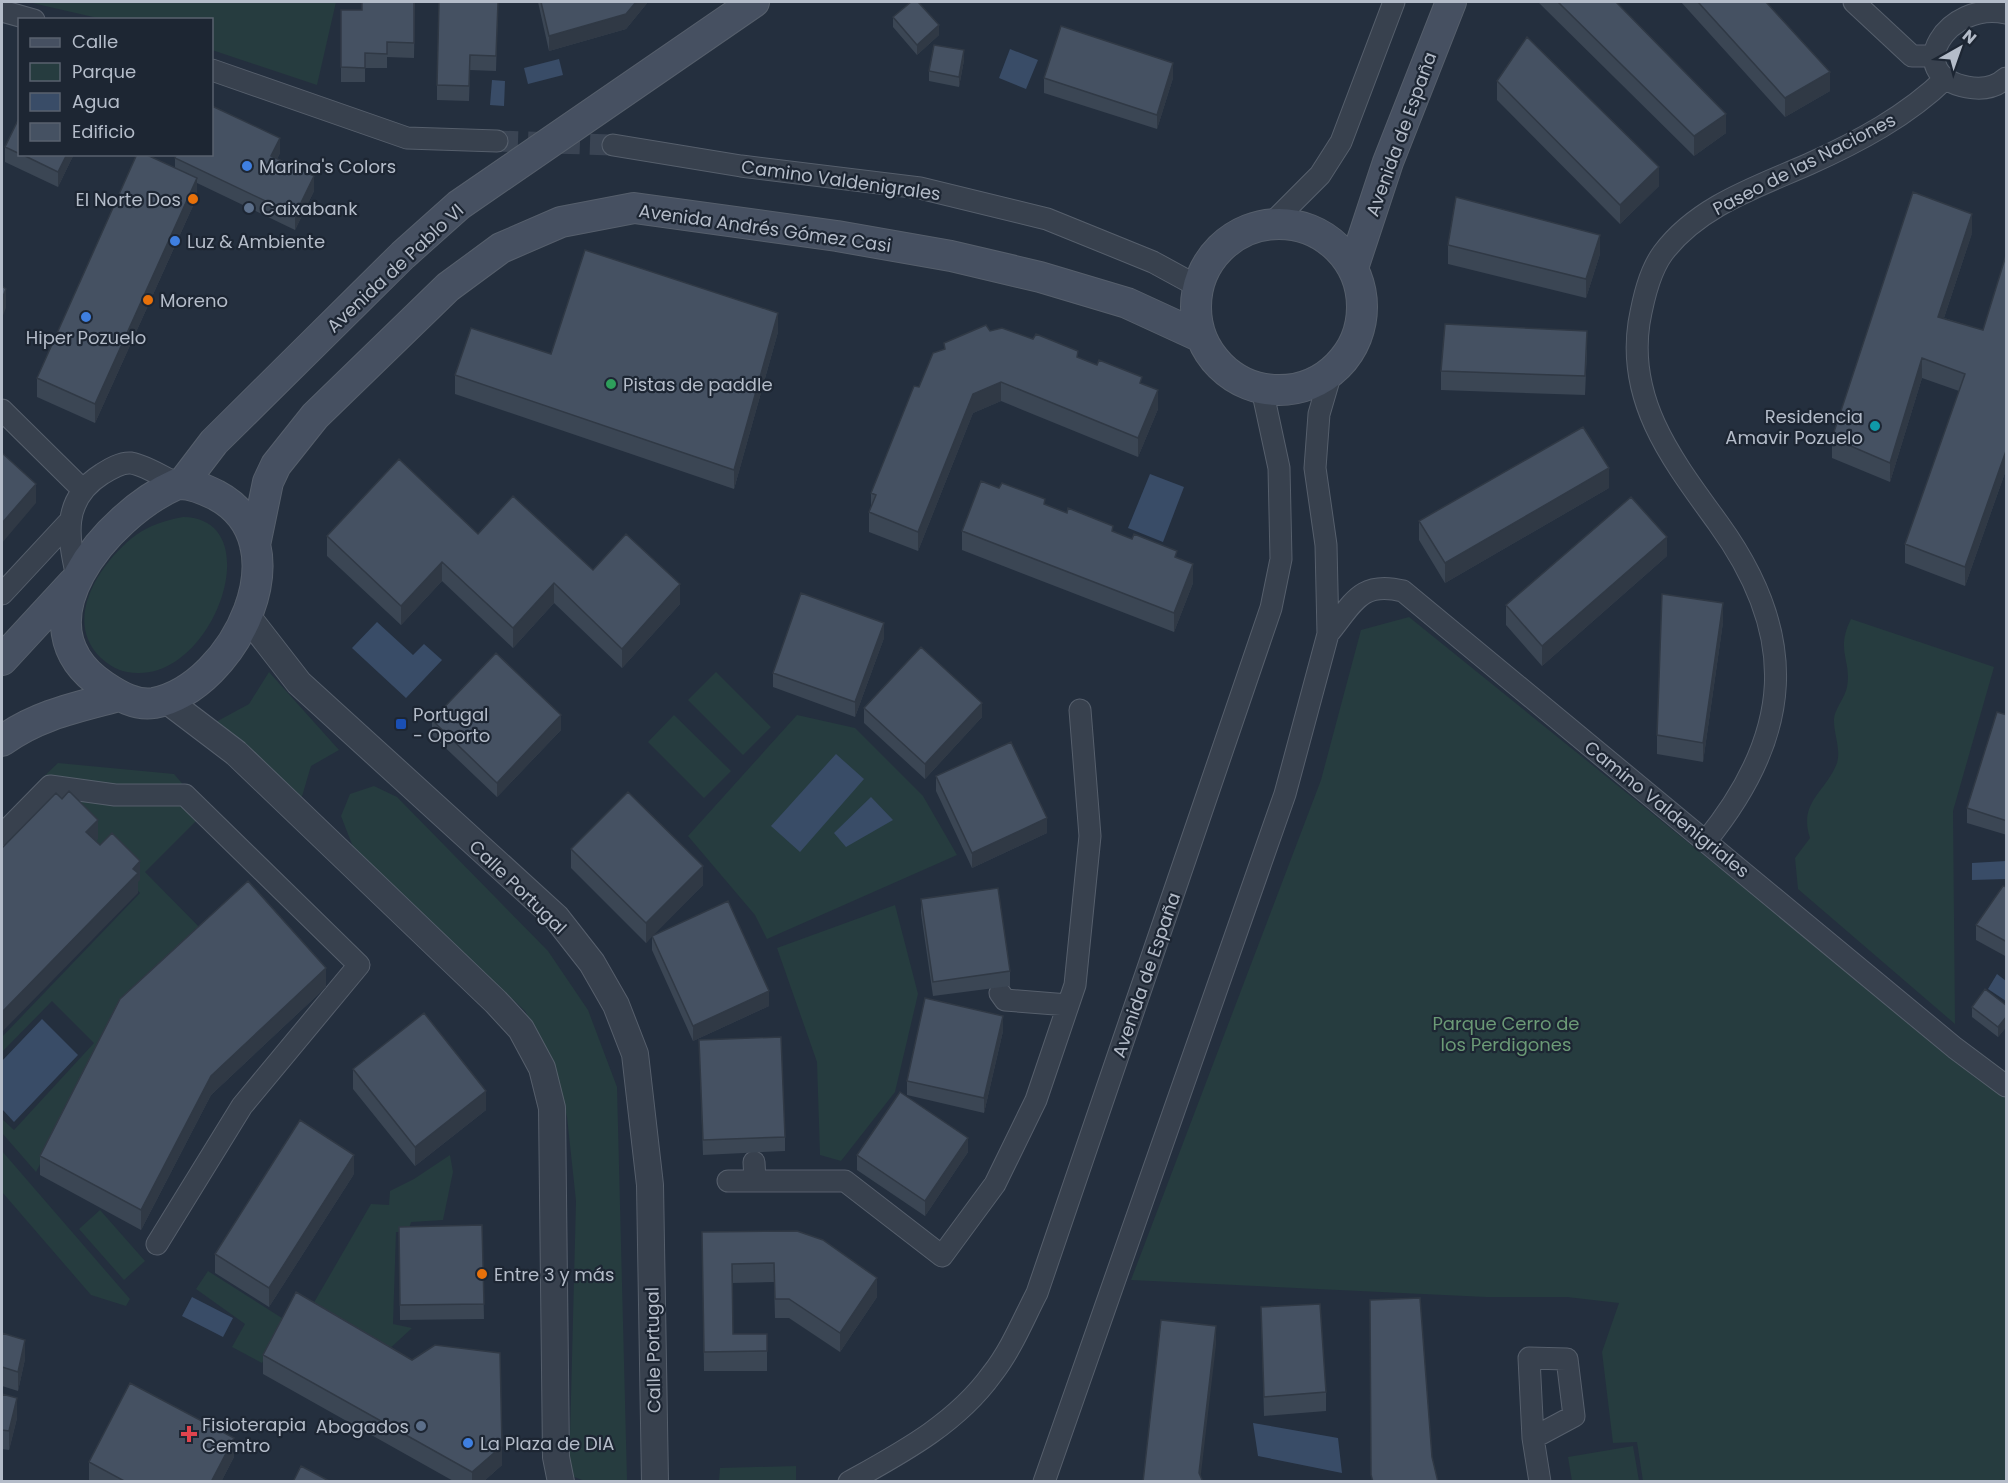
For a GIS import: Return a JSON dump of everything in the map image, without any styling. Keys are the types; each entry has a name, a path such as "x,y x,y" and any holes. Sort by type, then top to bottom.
{"main road":[{"name":"Avenida de Pablo VI","path":"180,484 214,442 403,255 459,205 754,2"},
{"name":"Avenida de España","path":"1353,268 1388,162 1451,2"},
{"name":"Avenida Andrés Gómez Casi","path":"255,545 268,482 276,465 315,416 448,287 501,248 561,222 634,208 837,236 951,256 1118,300 1201,337"},
{"path":"1272,223 1304,227 1333,243 1353,268 1362,296 1361,324 1350,351 1331,373 1298,388 1262,389 1225,371 1201,337 1197,286 1212,255 1239,233 1272,223"},
{"path":"2,660 75,580 95,552 139,508 152,497 180,484 194,486 223,499 248,526 255,545 254,595 238,636 217,665 185,690 165,699 141,703 119,696 90,676 71,652 65,623 67,604 75,580"},
{"path":"2,741 20,727 47,715 119,696"}],"street":[{"path":"1272,223 1320,175 1341,142 1394,2"},
{"path":"1854,2 1912,56 1935,56"},
{"path":"2007,13 1985,2 1971,2 1957,7 1946,16 1936,33 1935,56 1946,78 1964,87 1978,89 1992,87 2007,78"},
{"path":"2,11 27,18"},
{"path":"213,70 407,138 497,141"},
{"name":"Paseo de las Naciones","path":"1706,841 1732,809 1761,756 1772,712 1776,675 1774,641 1764,603 1744,563 1663,445 1651,418 1637,364 1637,337 1648,285 1662,254 1685,230 1710,211 1750,188 1869,135 1907,111 1946,78"},
{"name":"Camino Valdenigrales","path":"612,145 741,166 920,188 1047,219 1154,262 1197,286"},
{"path":"1044,1482 1285,794 1328,634 1326,545 1315,468 1319,414 1331,373"},
{"name":"Avenida de España","path":"849,1482 922,1441 978,1392 1009,1348 1037,1293 1271,608 1281,559 1279,468 1262,389"},
{"path":"2,410 83,490"},
{"path":"2,594 68,523 83,490 104,473 130,463 180,484"},
{"path":"68,523 75,580"},
{"name":"Camino Valdenigriales","path":"1328,634 1361,593 1384,586 1403,591 1955,1048 2007,1086"},
{"name":"Calle Portugal","path":"247,616 299,683 555,917 591,963 616,1005 634,1054 650,1185 655,1482"},
{"path":"165,699 236,753 435,941 521,1029 542,1068 552,1108 556,1457 561,1482"},
{"path":"728,1181 754,1171 845,1181 942,1256 995,1184 1036,1100 1075,985 1090,836 1080,710"},
{"path":"2,836 51,786 115,795 185,795 359,965 242,1106 157,1244"},
{"path":"1000,993 1005,1000 1068,1005"},
{"path":"1533,1438 1540,1482"}],"green space":[{"path":"28,2 336,2 317,85 213,50 213,18 98,18"},
{"path":"183,517 209,524 223,542 227,567 222,596 209,625 190,650 166,667 138,673 127,672 109,665 90,643 85,626 85,609 90,592 110,560 136,535 158,523"},
{"name":"Parque Cerro de los Perdigones","path":"1409,617 1935,1042 2006,1095 2006,1481 1643,1481 1637,1442 1613,1443 1602,1352 1619,1303 1567,1297 1486,1297 1131,1280 1321,780 1361,630"},
{"path":"1851,619 1994,667 1953,811 1955,1024 1798,889 1795,858 1810,838 1807,826 1810,806 1837,763 1834,717 1847,687 1844,639"},
{"path":"269,672 339,750 311,766 300,803 214,723 249,704"},
{"path":"716,672 771,727 743,755 688,700"},
{"path":"674,715 731,771 704,798 648,742"},
{"path":"797,715 855,728 923,796 957,855 767,939 755,915 688,836"},
{"path":"58,763 174,774 206,811 145,872 205,933 117,1015 36,1172 2,1133 2,1119 14,1130 94,1043 52,1001 2,1052 2,1037 140,893 37,783"},
{"path":"374,786 397,797 548,951 588,1010 617,1087 627,1480 585,1481 569,1475 576,1201 567,1117 553,1063 525,1011 353,847 341,816 350,794"},
{"path":"895,905 918,994 895,1092 841,1161 820,1155 817,1062 777,948"},
{"path":"2,1151 130,1299 126,1306 91,1295 2,1192"},
{"path":"450,1155 453,1172 443,1220 411,1222 408,1232 396,1232 393,1324 412,1328 386,1352 312,1306 371,1204 389,1205 390,1191 414,1179"},
{"path":"100,1210 145,1261 124,1280 79,1229"},
{"path":"208,1271 285,1320 262,1363 232,1347 245,1324 196,1289"},
{"path":"1633,1446 1639,1481 1572,1481 1568,1457"},
{"path":"796,1466 796,1481 719,1481 720,1468"}],"water":[{"path":"1010,49 1038,60 1026,89 999,78"},
{"path":"559,59 563,75 528,84 524,68"},
{"path":"492,80 505,81 504,106 490,105"},
{"path":"1150,474 1184,487 1163,542 1128,528"},
{"path":"377,622 413,655 424,644 442,660 406,698 352,648"},
{"path":"836,754 864,779 800,852 771,826"},
{"path":"871,797 893,820 846,847 834,833"},
{"path":"2006,861 2006,879 1972,880 1972,863"},
{"path":"1997,974 2006,981 2006,1001 1988,989"},
{"path":"42,1019 78,1055 14,1122 2,1109 2,1061"},
{"path":"192,1297 233,1318 223,1337 182,1316"},
{"path":"1253,1423 1338,1438 1342,1473 1258,1456"}],"building":[{"path":"362,2 414,2 414,43 387,42 387,54 365,53 365,68 341,67 341,10 362,10"},
{"path":"439,2 498,2 496,56 470,55 469,86 437,85"},
{"path":"541,2 636,2 626,14 549,36"},
{"path":"911,2 918,2 939,25 917,45 893,17"},
{"path":"1558,2 1616,2 1726,114 1694,136"},
{"path":"1698,2 1766,2 1830,72 1785,98"},
{"path":"1061,26 1173,63 1157,115 1044,78"},
{"path":"1527,37 1659,167 1620,205 1497,81"},
{"path":"934,45 964,50 959,77 929,71"},
{"path":"213,106 280,138 271,156 314,176 295,215 175,158 176,156 213,156"},
{"path":"18,120 18,153 5,147"},
{"path":"25,156 66,156 58,172"},
{"path":"136,156 149,156 197,178 95,404 37,378"},
{"name":"Residencia Amavir Pozuelo","path":"1913,192 1972,214 1938,317 1983,330 2007,252 2007,448 1965,567 1905,544 1965,374 1922,358 1890,463 1832,438"},
{"path":"1456,197 1600,235 1586,279 1448,245"},
{"name":"Pistas de paddle","path":"585,250 778,313 734,470 455,375 471,328 551,354"},
{"path":"2,286 6,289 2,299"},
{"path":"1445,324 1587,331 1585,376 1441,371"},
{"path":"986,325 990,331 1002,328 1033,339 1036,334 1078,351 1077,357 1097,365 1099,360 1142,377 1140,383 1158,390 1138,438 1001,382 973,394 918,532 869,512 876,495 871,493 914,386 919,387 933,353 945,349 944,343"},
{"path":"1583,427 1609,468 1445,563 1419,521"},
{"path":"2,453 36,484 2,523"},
{"path":"399,459 478,534 513,496 593,570 626,534 680,584 622,649 554,583 513,628 442,562 401,606 327,536"},
{"path":"981,481 999,488 1002,483 1045,499 1044,504 1067,513 1068,508 1113,526 1112,531 1132,539 1134,534 1177,551 1175,557 1193,564 1174,613 962,531"},
{"path":"1631,497 1667,537 1542,646 1506,605"},
{"path":"801,593 884,623 855,702 773,673"},
{"path":"1662,594 1723,603 1703,743 1657,735"},
{"path":"921,647 982,703 925,764 864,708"},
{"path":"496,653 561,715 497,783 432,720"},
{"path":"1997,712 2007,715 2007,821 1967,808"},
{"path":"1011,742 1047,818 972,853 936,776"},
{"path":"69,791 98,820 86,832 100,845 112,833 140,861 133,869 138,873 2,1012 2,848 56,793 62,799"},
{"path":"628,792 703,866 646,923 571,849"},
{"path":"248,881 326,968 211,1076 141,1210 40,1156 120,999"},
{"path":"2003,886 2007,887 2007,942 1976,925"},
{"path":"998,888 1010,971 933,982 921,899"},
{"path":"728,901 769,991 693,1026 652,936"},
{"path":"1985,989 2007,1006 2007,1016 1998,1027 1972,1007"},
{"path":"925,998 1003,1016 984,1098 907,1081"},
{"path":"424,1013 486,1091 415,1147 353,1069"},
{"path":"781,1037 785,1137 703,1140 699,1040"},
{"path":"900,1092 968,1138 925,1201 857,1155"},
{"path":"300,1120 354,1155 269,1288 215,1254"},
{"path":"482,1225 484,1304 400,1305 399,1227"},
{"path":"797,1231 823,1240 877,1278 840,1333 789,1299 775,1299 774,1263 732,1264 733,1334 767,1334 767,1351 704,1352 702,1232"},
{"path":"296,1292 412,1360 435,1345 500,1353 502,1446 472,1472 263,1355"},
{"path":"1420,1298 1432,1457 1438,1482 1373,1482 1371,1475 1370,1300"},
{"path":"1320,1304 1326,1392 1264,1397 1261,1307"},
{"path":"1161,1320 1216,1326 1199,1473 1203,1482 1143,1482"},
{"path":"2,1333 25,1340 18,1372 2,1367"},
{"path":"130,1383 234,1438 211,1482 126,1482 89,1462"},
{"path":"2,1394 17,1398 9,1431 2,1430"},
{"path":"301,1466 331,1482 293,1482"}],"tunnel":[{"path":"497,141 613,145"}],"place":[{"name":"Marina's Colors","path":"247,166"},
{"name":"El Norte Dos","path":"193,199"},
{"name":"Caixabank","path":"249,208"},
{"name":"Luz & Ambiente","path":"175,241"},
{"name":"Moreno","path":"148,300"},
{"name":"Hiper Pozuelo","path":"86,317"},
{"name":"Pistas de paddle","path":"611,384"},
{"name":"Residencia Amavir Pozuelo","path":"1875,426"},
{"name":"Portugal - Oporto","path":"401,724"},
{"name":"Entre 3 y más","path":"482,1274"},
{"name":"Abogados","path":"421,1426"},
{"name":"Fisioterapia Cemtro","path":"189,1434"},
{"name":"La Plaza de DIA","path":"468,1443"}]}
